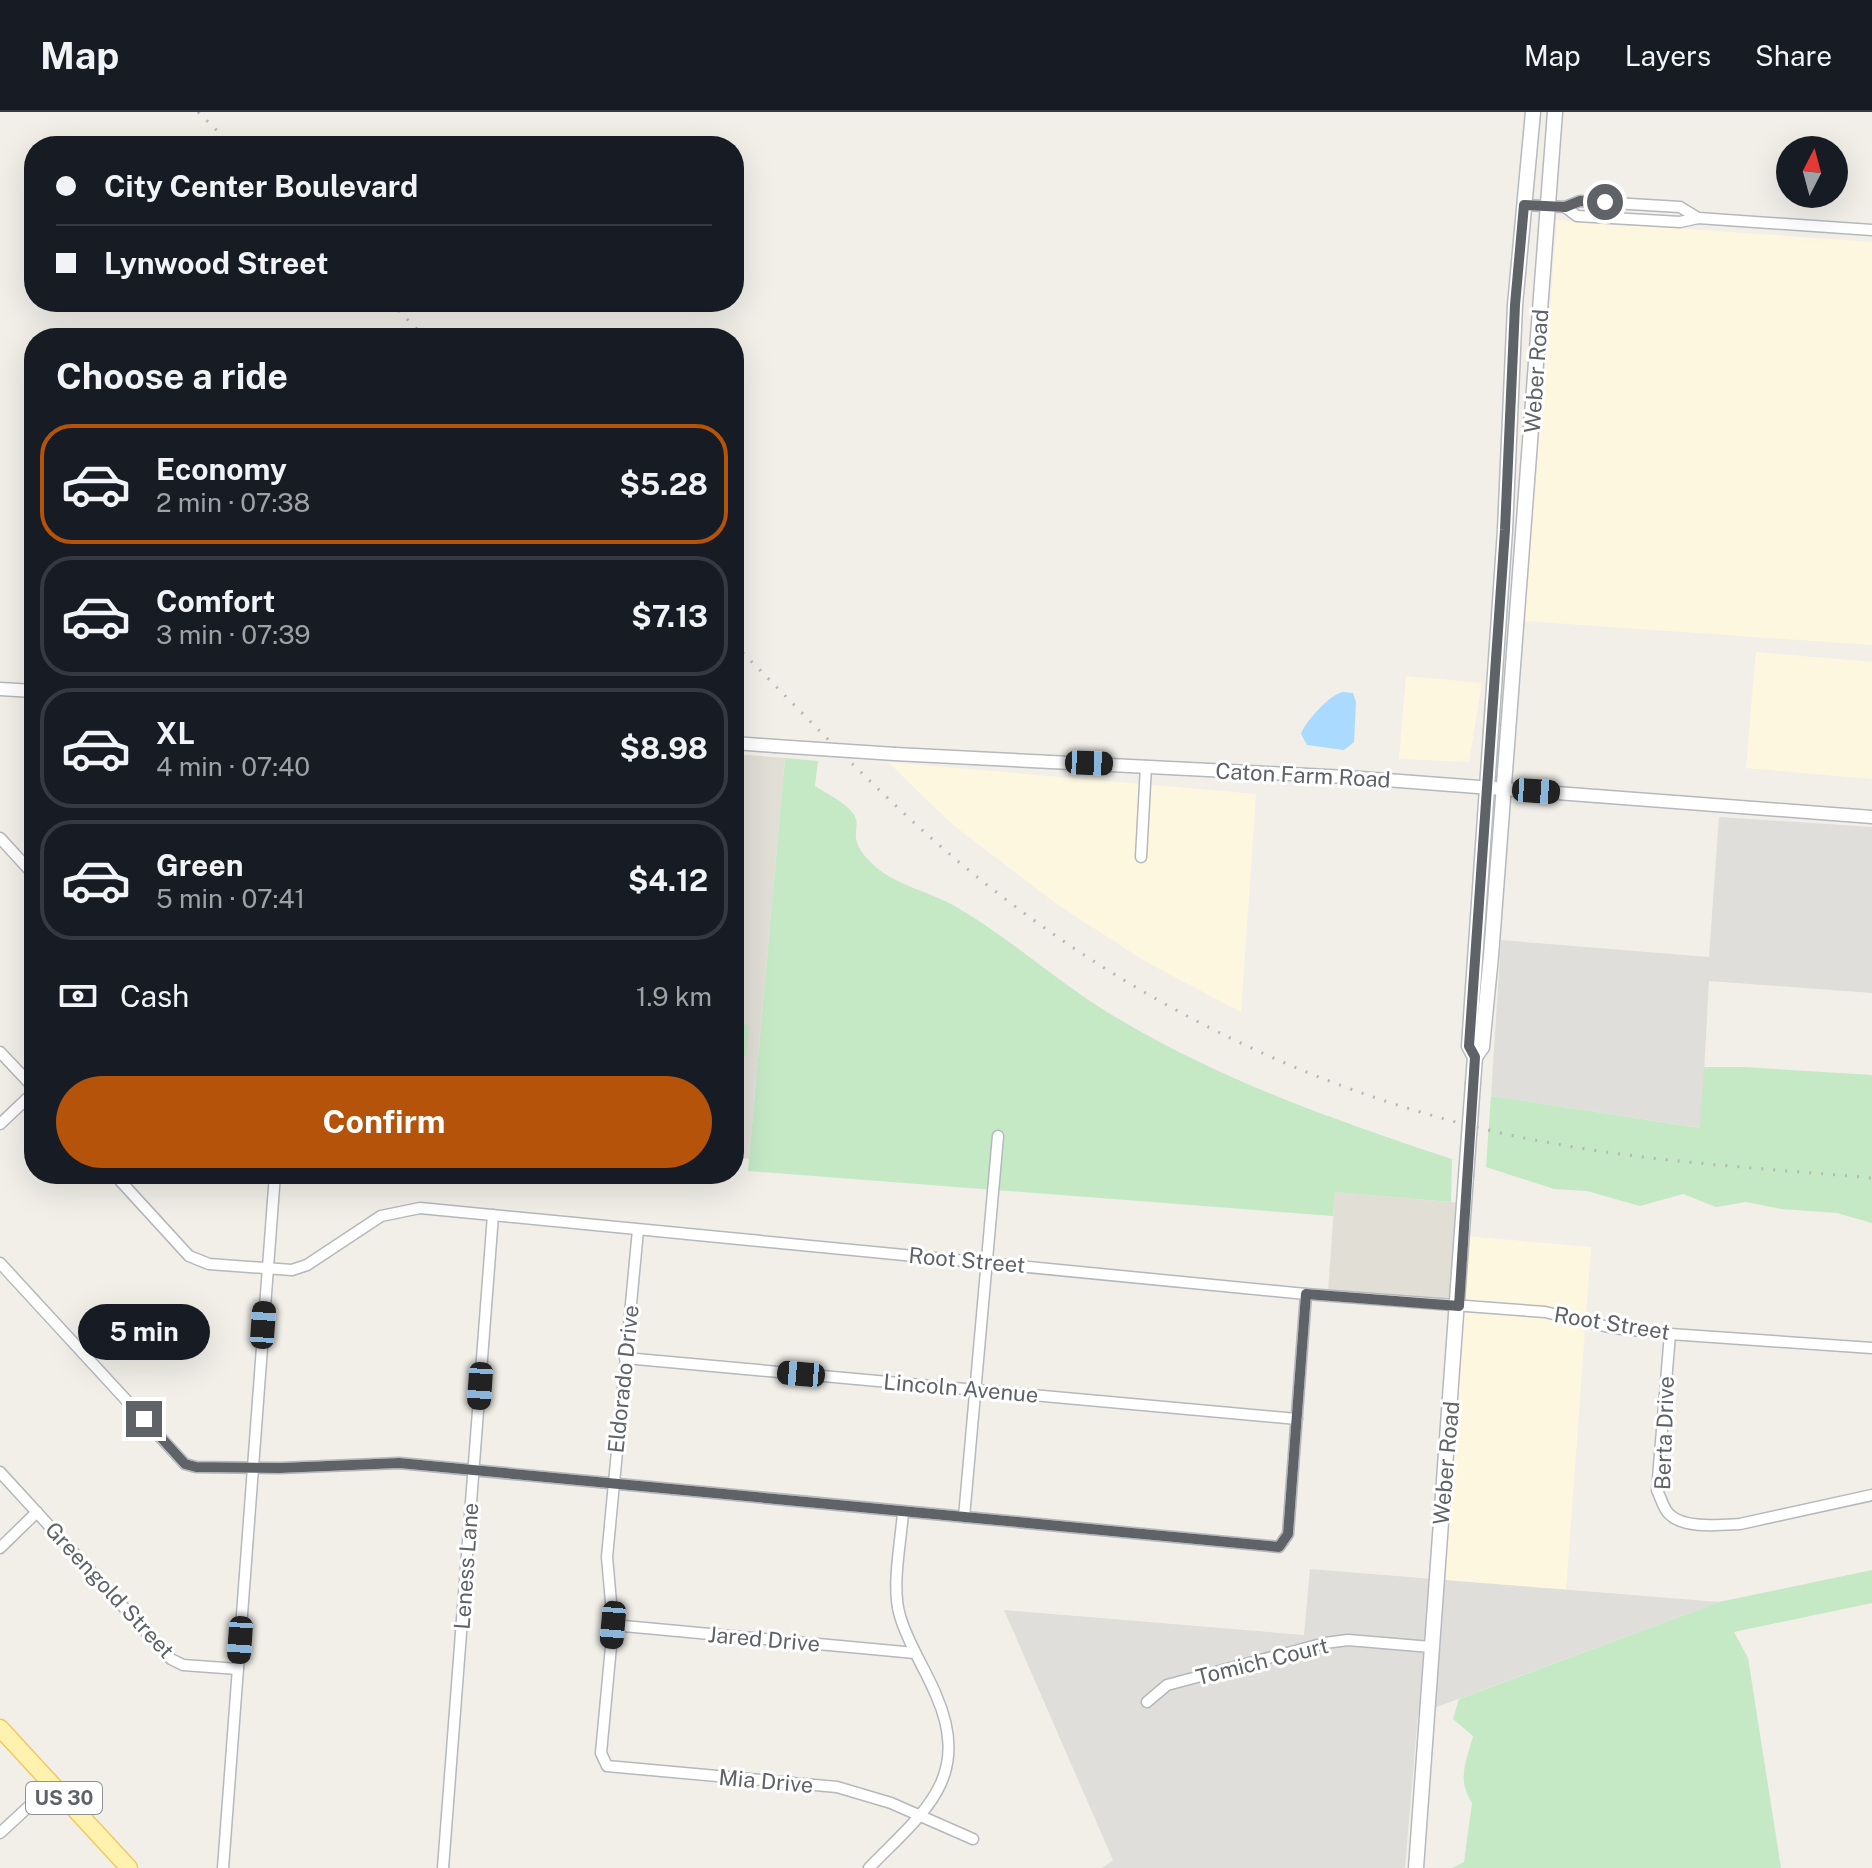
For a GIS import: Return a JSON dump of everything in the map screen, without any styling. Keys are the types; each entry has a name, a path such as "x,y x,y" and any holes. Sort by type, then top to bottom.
{"main road":[{"name":"Weber Road","path":"1475,1057 1469,1046 1505,530 1515,305 1533,112"},
{"name":"Weber Road","path":"1416,1868 1475,1057 1482,1047 1505,789 1555,112"},
{"name":"US 30","path":"0,1728 129,1868"}],"street":[{"path":"1524,205 1565,207 1580,201 1680,207 1698,218 1872,230"},
{"path":"0,689 24,690"},
{"name":"Caton Farm Road","path":"744,744 1487,787 1872,817"},
{"path":"1141,857 1146,766"},
{"path":"0,838 24,864"},
{"path":"0,1052 24,1079"},
{"path":"0,1124 24,1100"},
{"path":"964,1517 998,1136"},
{"name":"Root Street","path":"123,1184 189,1256 209,1264 292,1270 307,1265 381,1216 420,1208 1306,1294 1545,1312 1613,1328 1670,1334 1872,1348"},
{"path":"223,1868 274,1184"},
{"name":"Leness Lane","path":"443,1868 493,1215"},
{"name":"Eldorado Drive","path":"607,1766 601,1753 613,1625 607,1557 638,1230"},
{"path":"0,1263 185,1464 196,1467 399,1463 1279,1547 1288,1534 1306,1294"},
{"name":"Berta Drive","path":"1670,1334 1657,1490 1671,1517 1686,1522 1740,1524 1872,1495"},
{"name":"Lincoln Avenue","path":"625,1358 1297,1419"},
{"name":"Greengold Street","path":"0,1472 171,1659 183,1665 238,1669"},
{"path":"0,1548 37,1512"},
{"path":"869,1868 937,1795 946,1769 949,1744 946,1719 899,1615 897,1595 903,1512"},
{"name":"Jared Drive","path":"613,1625 915,1653"},
{"name":"Tomich Court","path":"1147,1702 1167,1685 1325,1643 1348,1640 1431,1647"},
{"name":"Mia Drive","path":"607,1766 837,1787 872,1795 973,1839"},
{"path":"0,1833 52,1785"}],"shaded area":[{"path":"1557,220 1872,242 1872,645 1524,621"},
{"path":"1756,652 1872,662 1872,779 1746,768"},
{"path":"1406,676 1482,683 1469,762 1399,759"},
{"path":"744,755 785,758 749,1159 744,1158"},
{"path":"888,762 1256,794 1241,1012 1148,963 1058,905 952,824"},
{"path":"1719,817 1872,827 1872,993 1709,981 1701,1128 1491,1096 1501,940 1709,957"},
{"path":"1335,1192 1461,1203 1456,1302 1328,1292"},
{"path":"1465,1236 1591,1247 1566,1590 1439,1580"},
{"path":"1310,1569 1719,1602 1418,1714 1405,1868 1102,1868 1113,1860 1004,1610 1304,1635"}],"green space":[{"path":"785,758 818,761 815,786 851,811 856,821 859,847 870,862 886,875 958,908 1112,1015 1194,1059 1278,1097 1452,1159 1451,1202 1335,1192 1333,1216 748,1171"},
{"path":"744,1025 749,1025 747,1056 744,1056"},
{"path":"1704,1067 1872,1075 1872,1223 1837,1213 1781,1209 1746,1202 1716,1207 1683,1194 1640,1206 1587,1191 1554,1189 1486,1167 1491,1096 1700,1128"},
{"path":"1872,1570 1872,1603 1734,1632 1748,1658 1781,1868 1452,1868 1464,1862 1472,1803 1464,1777 1473,1736 1453,1719 1459,1699 1719,1602"}],"water":[{"path":"1343,692 1353,693 1356,702 1354,742 1344,750 1307,745 1301,734 1307,723 1325,703"}],"railway":[{"path":"198,112 223,136"},
{"path":"400,312 416,328"},
{"path":"744,654 886,797 1004,898 1072,947 1144,992 1218,1032 1294,1067 1373,1097 1453,1121 1535,1140 1661,1159 1872,1178"}],"route":[{"path":"144,1419 185,1464 196,1467 280,1468 399,1463 1279,1547 1288,1534 1306,1294 1459,1306 1475,1057 1469,1046 1505,530 1515,305 1524,205 1565,207 1580,201 1605,202"}]}
